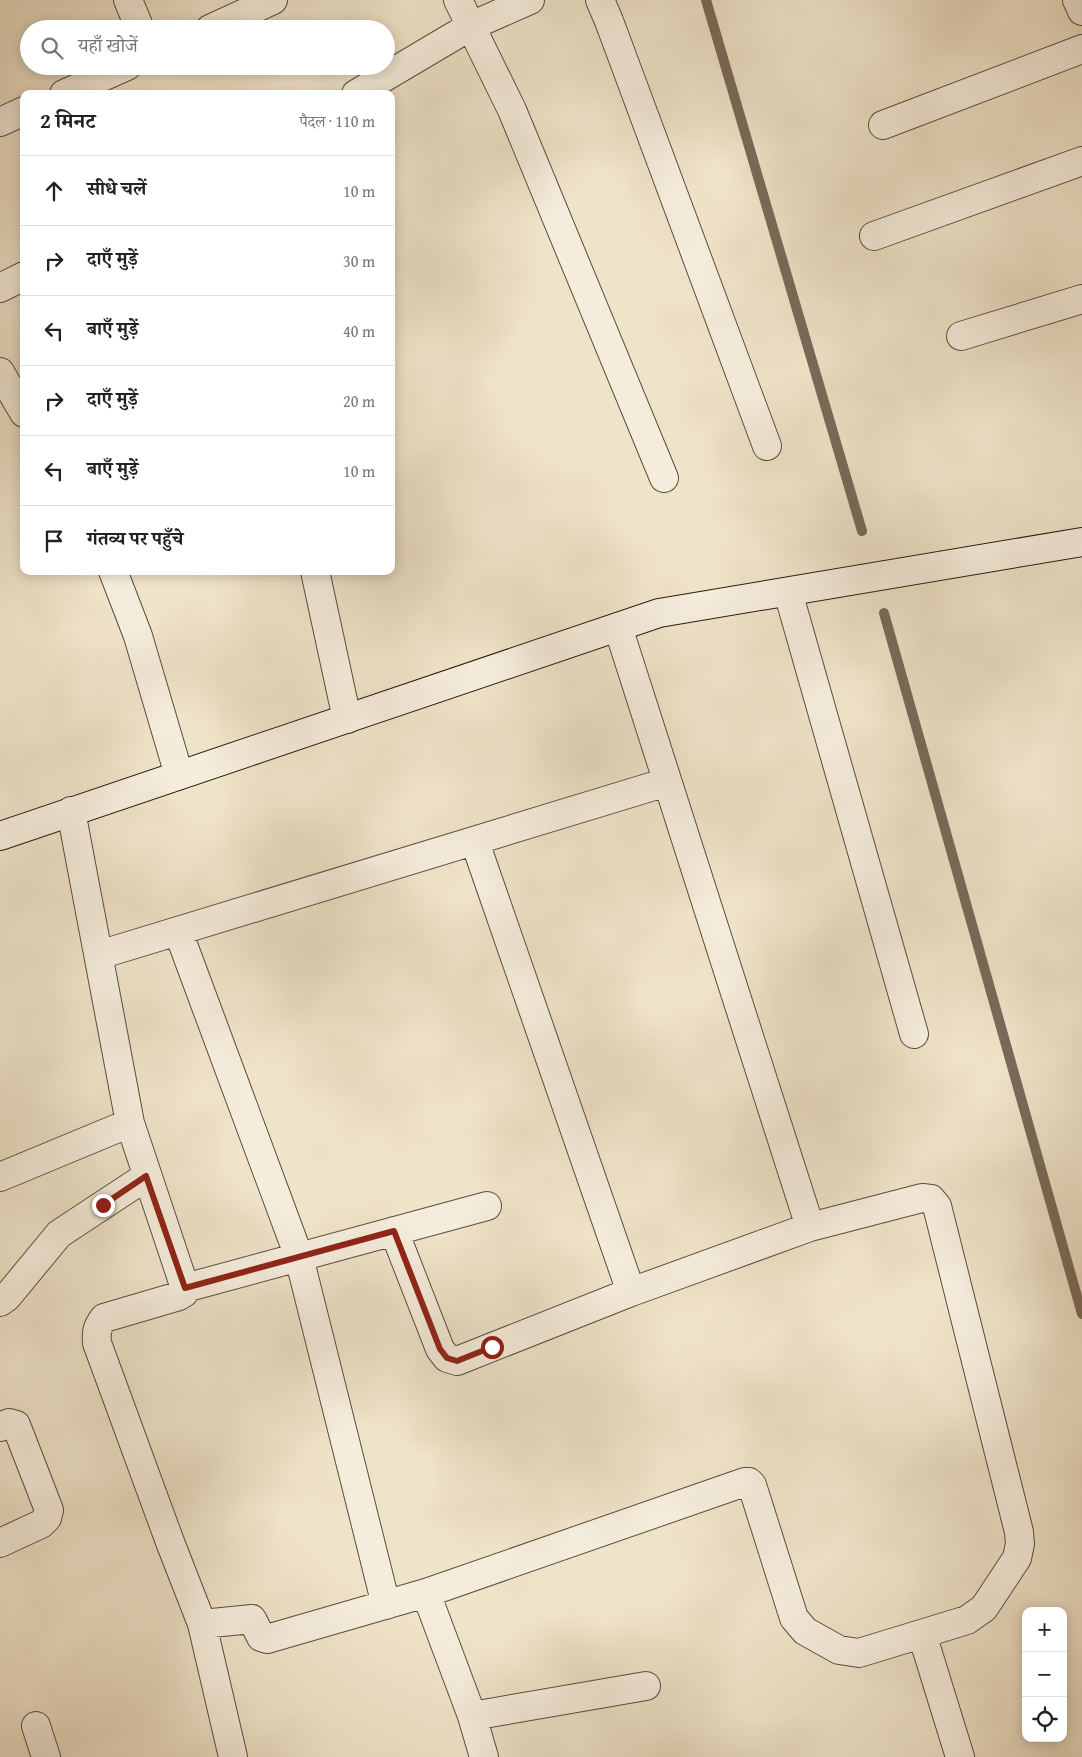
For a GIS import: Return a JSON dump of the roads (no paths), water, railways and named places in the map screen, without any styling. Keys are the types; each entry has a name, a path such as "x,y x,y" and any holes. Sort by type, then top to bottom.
{"street":[{"path":"128,0 136,20"},
{"path":"230,20 274,0"},
{"path":"458,0 512,110 664,478"},
{"path":"395,71 471,26 530,0"},
{"path":"600,0 767,446"},
{"path":"1077,0 1082,11"},
{"path":"883,125 1082,49"},
{"path":"73,90 107,75"},
{"path":"363,90 388,75"},
{"path":"0,122 20,113"},
{"path":"874,236 1082,161"},
{"path":"0,288 20,278"},
{"path":"961,336 1082,299"},
{"path":"0,372 20,406"},
{"path":"0,836 659,613 1082,542"},
{"path":"115,575 138,636 179,775"},
{"path":"316,575 347,719"},
{"path":"788,592 914,1034"},
{"path":"618,627 810,1226"},
{"path":"99,955 667,782"},
{"path":"72,812 130,1123 146,1176 185,1288 184,1293 179,1296 104,1318 98,1325 96,1333 100,1352 202,1624 233,1757"},
{"path":"475,842 631,1292"},
{"path":"178,931 299,1257 386,1605"},
{"path":"0,1177 130,1123"},
{"path":"0,1302 7,1297 59,1234 146,1176"},
{"path":"202,1624 252,1618 261,1637 268,1639 426,1593 749,1482 752,1485 794,1618 806,1631 839,1650 859,1653 967,1620 984,1608 1017,1558 1020,1544 1016,1522 937,1206 930,1199 922,1198 810,1226 631,1292 457,1361 447,1358 440,1349 394,1231"},
{"path":"185,1288 487,1206"},
{"path":"0,1427 9,1423 16,1425 49,1510 47,1518 41,1524 0,1543"},
{"path":"426,1593 472,1716 484,1757"},
{"path":"922,1634 960,1757"},
{"path":"472,1716 646,1686"},
{"path":"36,1726 46,1757"}],"waterway":[{"path":"706,0 862,531"},
{"path":"884,613 1082,1314"}]}
